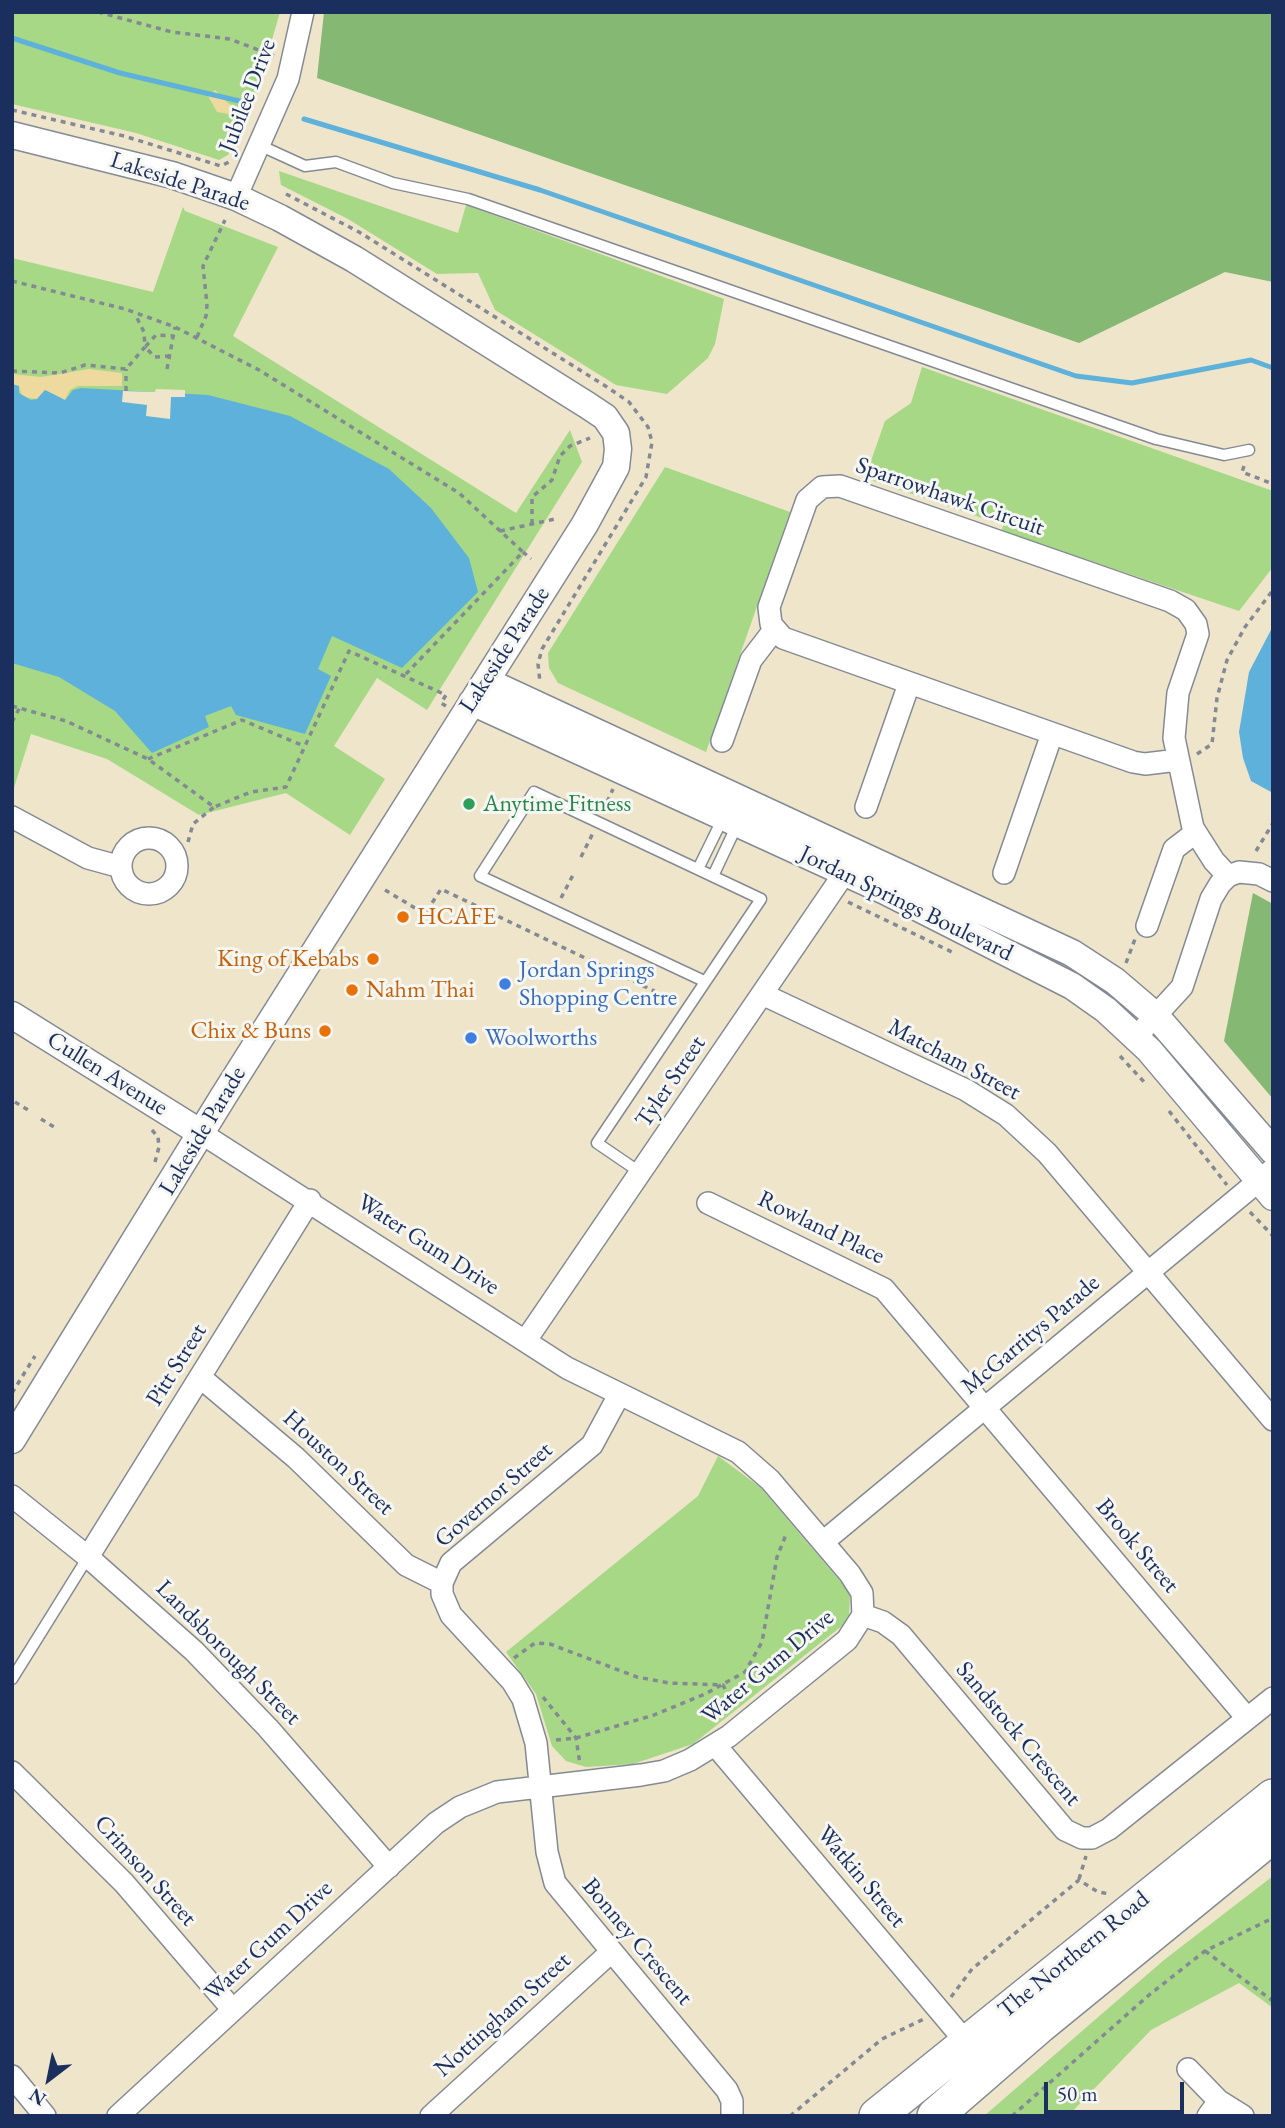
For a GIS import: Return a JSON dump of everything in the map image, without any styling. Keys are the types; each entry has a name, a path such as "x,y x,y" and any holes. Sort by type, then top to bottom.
{"highway":[{"name":"The Northern Road","path":"877,2116 965,2042 1273,1797"},
{"name":"The Northern Road","path":"935,2116 1040,2025 1273,1835"}],"street":[{"name":"Jubilee Drive","path":"230,208 288,79 303,12"},
{"name":"Lakeside Parade","path":"12,135 134,164 230,208 319,238 605,417 615,433 616,467 607,488 469,696 12,1440"},
{"name":"Sparrowhawk Circuit","path":"774,629 769,607 804,506 816,491 840,486 1170,601 1186,610 1196,624 1198,634 1175,709 1174,738 1186,808 1195,833 1228,876"},
{"path":"722,741 751,660 774,629 789,642 1133,762 1145,764 1178,760"},
{"path":"866,807 909,684"},
{"name":"Jordan Springs Boulevard","path":"469,696 736,808 849,874 1047,972 1106,1010 1127,1045 1268,1182"},
{"path":"1004,873 1052,734"},
{"path":"12,817 88,858 121,867"},
{"path":"1147,926 1174,849 1195,833"},
{"path":"1127,1045 1182,986 1211,900 1228,876 1251,872 1273,881"},
{"name":"Jordan Springs Boulevard","path":"849,874 1072,953 1115,981 1156,1016 1273,1151"},
{"name":"Tyler Street","path":"526,1340 762,994 849,874"},
{"name":"Matcham Street","path":"762,994 966,1090 1006,1115 1047,1153 1149,1272"},
{"name":"Cullen Avenue","path":"12,1015 201,1133"},
{"name":"Water Gum Drive","path":"118,2116 436,1823 460,1807 497,1792 664,1771 716,1746 847,1640 863,1615 858,1585 770,1480 738,1452 567,1368 310,1200 201,1133"},
{"name":"McGarritys Parade","path":"823,1542 1149,1272 1268,1182"},
{"name":"Pitt Street","path":"88,1557 310,1200"},
{"name":"Rowland Place","path":"708,1203 884,1289 985,1407"},
{"path":"1149,1272 1273,1420"},
{"name":"Houston Street","path":"200,1377 296,1458 406,1565 442,1583"},
{"name":"Governor Street","path":"540,1785 536,1743 523,1699 512,1681 451,1615 445,1605 442,1583 459,1555 592,1445 619,1395"},
{"name":"Brook Street","path":"985,1407 1247,1718"},
{"name":"Landsborough Street","path":"12,1496 160,1619 240,1698 389,1867"},
{"name":"Sandstock Crescent","path":"863,1615 883,1622 901,1635 1065,1830 1082,1838 1093,1838 1109,1829 1273,1698"},
{"name":"Watkin Street","path":"716,1746 965,2042"},
{"name":"Crimson Street","path":"12,1772 124,1883 233,2010"},
{"name":"Bonney Crescent","path":"540,1785 547,1852 555,1883 610,1953 727,2090 732,2101 732,2116"},
{"name":"Nottingham Street","path":"431,2116 610,1953"},
{"path":"1188,2069 1214,2108 1243,2116"},
{"path":"12,2076 45,2116"}],"lane":[{"path":"259,145 305,166 336,162 393,183 468,199 1156,439 1224,455 1249,450"},
{"path":"641,1173 597,1143 761,899 534,792 480,876 705,981"},
{"path":"698,869 736,808"},
{"path":"713,876 736,808"},
{"path":"12,1679 88,1557"}],"path":[{"path":"98,12 172,32 216,35 274,56"},
{"path":"272,63 278,44"},
{"path":"12,110 124,136 220,166 232,160"},
{"path":"282,192 347,225 607,387 629,402 648,427 652,451 646,477 542,649 538,664 541,680"},
{"path":"197,337 207,305 202,266 230,208"},
{"path":"12,281 134,313 176,327 259,370 459,494 531,559"},
{"path":"134,313 144,332 145,347 155,357 170,356"},
{"path":"167,369 176,327"},
{"path":"126,391 126,369 145,347 156,335 174,336"},
{"path":"12,371 60,373 85,366 126,369"},
{"path":"531,524 532,497 552,480 560,456 570,446 590,438"},
{"path":"1249,450 1242,472 1273,484"},
{"path":"500,531 555,519"},
{"path":"404,676 523,552"},
{"path":"1178,760 1203,753 1212,744 1217,698 1227,660 1245,627 1273,590"},
{"path":"188,842 193,824 214,807 251,792 286,787 349,651 446,695 441,703 469,696"},
{"path":"12,706 65,721 148,760 214,807"},
{"path":"12,722 20,707"},
{"path":"148,760 242,720 305,746"},
{"path":"602,813 612,792"},
{"path":"1256,851 1273,823"},
{"path":"581,857 594,831"},
{"path":"849,874 854,906 955,954"},
{"path":"559,903 573,875"},
{"path":"385,890 425,914 441,889 679,1003"},
{"path":"543,937 547,928"},
{"path":"532,942 536,933"},
{"path":"1127,1045 1151,1089"},
{"path":"15,1102 28,1110"},
{"path":"1168,1110 1230,1189"},
{"path":"41,1119 54,1127"},
{"path":"149,1126 158,1137 159,1147 154,1166"},
{"path":"1244,1206 1273,1236"},
{"path":"12,1393 41,1347"},
{"path":"550,1741 576,1738 654,1716 723,1685 744,1672 762,1643 777,1557 787,1532"},
{"path":"521,1669 513,1659 541,1642 637,1677 669,1683 723,1685"},
{"path":"723,1685 738,1714"},
{"path":"537,1688 576,1738 580,1767"},
{"path":"947,2001 972,1969 1079,1880 1089,1848"},
{"path":"1079,1880 1098,1892 1108,1894 1117,1891"},
{"path":"1012,2116 1149,1995 1205,1951 1273,1918"},
{"path":"1205,1951 1273,2001"},
{"path":"790,2116 882,2039 926,2017"}],"green space":[{"path":"12,12 280,12 256,95 228,155 219,160 136,133 12,104"},
{"path":"324,12 1273,12 1273,282 1225,272 1079,343 317,78"},
{"path":"279,171 458,233 466,205 724,299 715,344 708,358 667,394 616,385 495,310 478,273 437,274 348,219 281,185"},
{"path":"183,207 185,211 278,247 233,336 516,513 570,430 582,462 427,710 377,678 334,746 385,779 350,835 286,793 199,815 107,759 31,734 12,794 12,258 153,292"},
{"path":"922,367 1273,491 1273,567 1239,611 1002,531 1003,525 865,478 885,421 911,403"},
{"path":"665,467 790,512 706,752 558,683 549,668 548,653"},
{"path":"1253,893 1273,904 1273,1099 1224,1041"},
{"path":"718,1456 760,1487 845,1587 850,1596 849,1615 843,1625 693,1744 633,1764 586,1767 566,1761 552,1746 536,1694 506,1652 698,1496"},
{"path":"1273,1876 1273,2008 1239,1983 1151,2030 1068,2116 984,2116 1164,1960"}],"sand":[{"path":"215,90 228,103 245,113 235,115 217,112 208,96"},
{"path":"89,369 122,373 122,386 78,386 70,390 65,400 45,390 37,399 22,397 19,386 12,384 12,374 41,377"}],"water":[{"path":"12,384 19,386 19,393 31,400 37,399 45,390 65,400 73,390 81,388 208,395 290,416 389,469 431,508 469,558 478,592 402,668 332,636 318,669 331,676 305,734 236,715 231,706 205,716 209,727 152,753 115,711 59,677 12,663"},
{"path":"1273,626 1273,793 1251,781 1243,758 1239,732 1249,672"}],"pier":[{"path":"156,389 185,390 185,397 171,397 170,419 146,416 147,405 122,402 123,391 155,392"}],"waterway":[{"path":"12,38 120,73 248,103"},
{"path":"304,119 540,190 1076,376 1132,383 1251,360 1273,368"}],"place":[{"name":"Anytime Fitness","path":"469,804"},
{"name":"HCAFE","path":"403,917"},
{"name":"King of Kebabs","path":"373,959"},
{"name":"Jordan Springs Shopping Centre","path":"505,984"},
{"name":"Nahm Thai","path":"352,990"},
{"name":"Chix & Buns","path":"325,1031"},
{"name":"Woolworths","path":"471,1038"}]}
